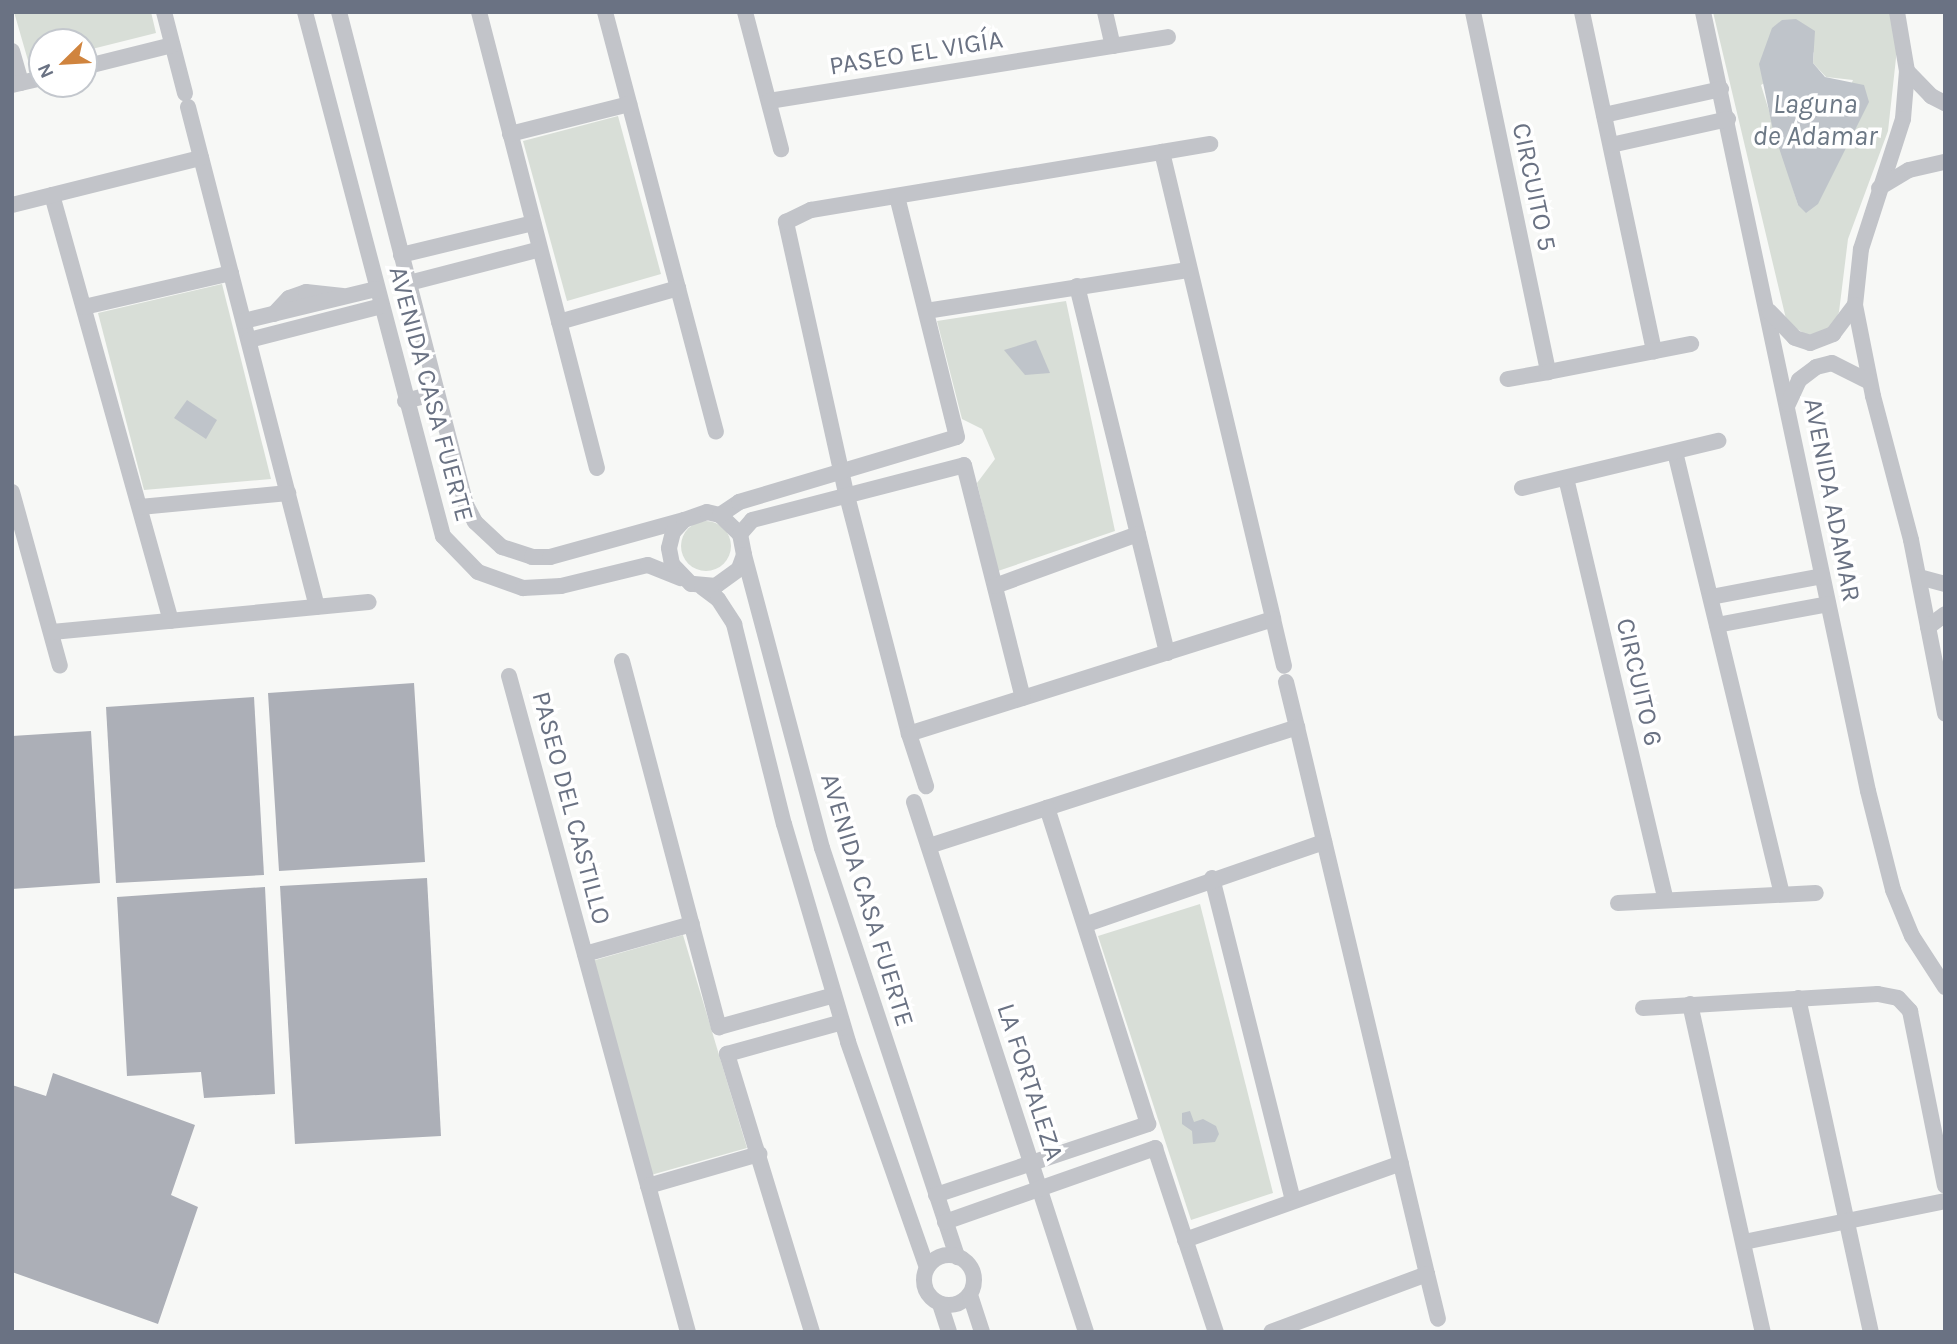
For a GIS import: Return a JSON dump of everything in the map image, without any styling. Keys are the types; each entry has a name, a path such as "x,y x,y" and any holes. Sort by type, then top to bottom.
{"street":[{"path":"164,12 317,607"},
{"name":"AVENIDA CASA FUERTE","path":"305,12 405,401 443,536 478,572 498,582 542,589 648,565 681,578"},
{"name":"AVENIDA CASA FUERTE","path":"339,12 466,505 475,522 502,547 532,557 550,557 684,520"},
{"path":"479,12 597,468"},
{"path":"605,12 716,432"},
{"path":"745,12 781,149"},
{"path":"1105,12 1113,46"},
{"name":"CIRCUITO 5","path":"1472,12 1548,372"},
{"path":"1582,12 1654,351"},
{"name":"AVENIDA ADAMAR","path":"1703,12 1728,119 1828,604 1894,890 1912,936 1945,986"},
{"path":"1897,12 1907,71 1896,150 1879,188 1861,249 1855,306 1870,382 1919,578 1945,714"},
{"name":"PASEO EL VIGÍA","path":"769,101 1168,37"},
{"path":"98,63 172,44"},
{"path":"12,51 17,84"},
{"path":"1907,71 1931,96 1945,103"},
{"path":"1604,115 1721,89"},
{"path":"510,134 629,104"},
{"path":"1611,145 1728,119"},
{"path":"926,786 909,734 846,493 786,222 792,215 811,210 1210,144"},
{"path":"1162,152 1438,1320"},
{"path":"12,205 201,158"},
{"path":"1879,188 1909,170 1945,162"},
{"path":"52,195 172,621"},
{"path":"897,196 957,437 739,502 720,514 695,514 684,520 673,532 669,548 672,564 681,578 702,587 718,599 734,624 784,824 842,1021 927,1268 923,1285 940,1304 949,1332"},
{"path":"401,255 533,223"},
{"path":"409,283 540,249"},
{"path":"926,311 1188,270"},
{"path":"84,307 231,273"},
{"path":"1077,286 1167,653"},
{"path":"559,322 678,288"},
{"path":"244,321 376,289"},
{"path":"248,340 381,306"},
{"path":"1768,309 1795,338 1810,343 1833,334 1855,306"},
{"path":"1508,379 1691,344"},
{"path":"1788,404 1799,380 1816,367 1832,363 1870,382"},
{"path":"405,401 437,393"},
{"path":"1522,488 1718,441"},
{"path":"1675,452 1782,893"},
{"path":"740,534 752,520 846,493 964,465 1023,698"},
{"name":"CIRCUITO 6","path":"1566,478 1665,898"},
{"path":"12,492 60,666"},
{"path":"139,507 288,494"},
{"path":"702,587 730,580 744,555 740,534 720,514"},
{"path":"995,586 1138,534"},
{"name":"AVENIDA CASA FUERTE","path":"744,555 822,848 957,1256"},
{"path":"1711,597 1822,576"},
{"path":"1919,578 1945,584"},
{"path":"52,632 369,602"},
{"path":"1717,625 1828,604"},
{"path":"1928,627 1945,614"},
{"path":"909,734 1273,619"},
{"path":"622,661 719,1027 835,995"},
{"name":"PASEO DEL CASTILLO","path":"509,676 688,1332"},
{"path":"929,846 1297,727"},
{"name":"LA FORTALEZA","path":"914,802 1086,1332"},
{"path":"936,1195 1149,1124 1087,924 1047,808"},
{"path":"1087,924 1212,878 1324,842"},
{"path":"1212,878 1293,1201"},
{"path":"1618,903 1665,898 1816,893"},
{"name":"PASEO DEL CASTILLO","path":"585,954 692,924"},
{"path":"1643,1009 1878,994 1898,998 1910,1011 1945,1186"},
{"path":"1797,998 1871,1332"},
{"path":"1690,1004 1763,1332"},
{"path":"812,1332 727,1054 842,1021"},
{"path":"945,1222 1040,1191 1155,1148 1216,1332"},
{"path":"648,1186 759,1154"},
{"path":"1185,1240 1401,1163"},
{"path":"1744,1242 1945,1201"},
{"path":"927,1268 940,1256 957,1256 974,1278 970,1296 982,1332"},
{"path":"1271,1332 1427,1274"},
{"path":"940,1304 951,1306 970,1296"}],"shaded area":[{"path":"14,12 151,12 156,33 98,48 98,28 28,28 28,61"},
{"path":"1713,12 1892,12 1897,49 1888,131 1848,239 1839,312 1833,325 1822,333 1807,335 1787,323","holes":["1814,52 1813,63 1826,77 1853,80 1798,205 1761,85"]},
{"path":"618,116 661,274 567,301 523,141"},
{"path":"222,284 271,479 144,490 98,313"},
{"path":"1066,301 1115,531 998,571 977,483 995,459 982,429 962,419 937,321"},
{"path":"706,521 724,528 731,546 724,564 706,571 688,564 681,546 688,528"},
{"path":"1200,904 1273,1193 1191,1220 1098,936"},
{"path":"683,935 747,1148 651,1175 592,961"}],"water":[{"name":"Laguna de Adamar","path":"1796,19 1815,31 1813,63 1825,77 1864,85 1869,102 1818,204 1806,213 1798,205 1773,130 1759,64 1772,28 1782,20"},
{"path":"1036,340 1050,373 1025,375 1004,350"},
{"path":"187,400 217,420 206,439 174,418"},
{"path":"1190,1111 1194,1122 1203,1119 1216,1126 1219,1134 1215,1142 1193,1144 1192,1131 1182,1124 1182,1113"}],"building":[{"path":"414,683 425,862 279,871 268,693"},
{"path":"254,697 264,875 116,883 106,707"},
{"path":"91,731 100,883 12,889 12,736"},
{"path":"427,878 441,1136 295,1144 280,886"},
{"path":"265,887 275,1094 204,1098 201,1072 127,1076 117,897"},
{"path":"53,1073 195,1125 171,1195 198,1207 158,1324 12,1272 12,1085 46,1096"}]}
